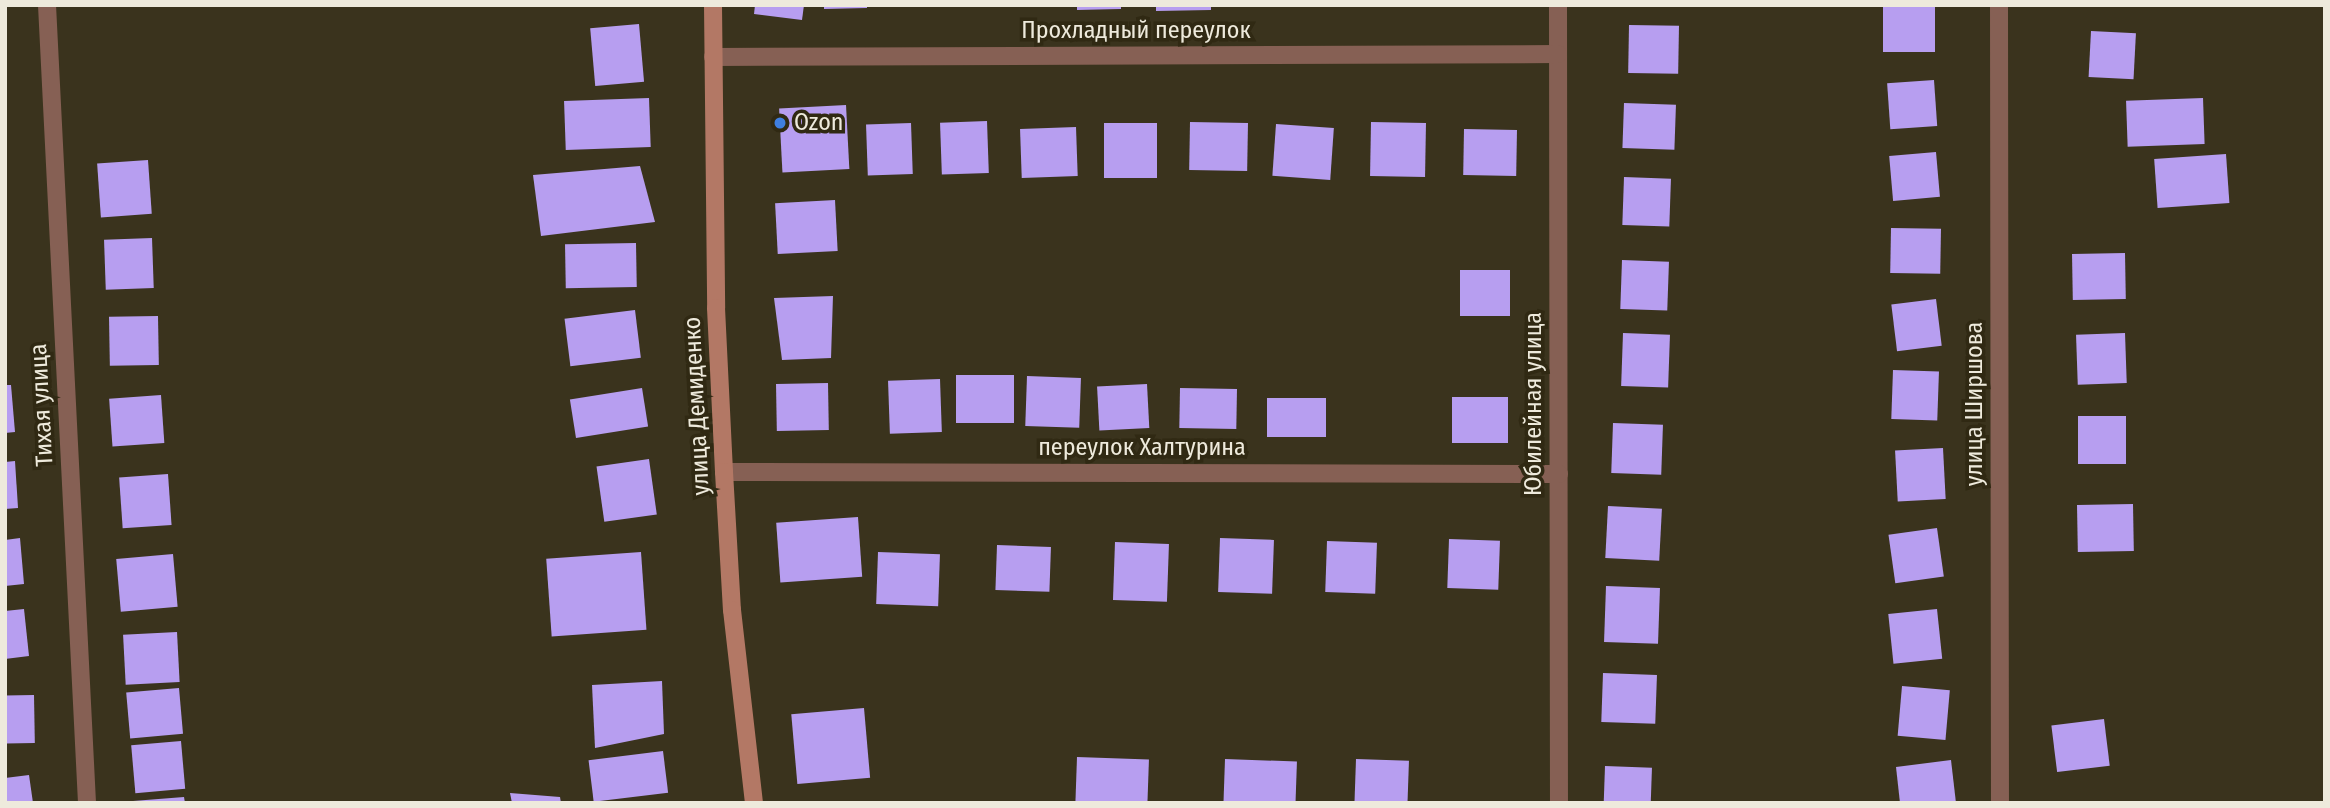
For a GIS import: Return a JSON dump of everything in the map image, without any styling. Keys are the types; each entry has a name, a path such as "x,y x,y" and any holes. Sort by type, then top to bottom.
{"main road":[{"name":"улица Демиденко","path":"713,5 724,472 732,610 754,803"}],"street":[{"name":"Тихая улица","path":"47,5 87,803"},
{"name":"Юбилейная улица","path":"1558,5 1559,803"},
{"name":"улица Ширшова","path":"1999,5 2000,803"},
{"name":"Прохладный переулок","path":"713,57 1558,54"},
{"name":"переулок Халтурина","path":"724,472 1559,474"}],"building":[{"path":"755,5 804,5 802,20 754,14"},
{"path":"824,5 867,5 867,8 824,9"},
{"path":"1077,5 1121,5 1121,9 1077,10"},
{"path":"1156,5 1211,5 1211,10 1156,11"},
{"path":"1883,5 1935,5 1935,52 1883,52"},
{"path":"639,24 644,82 595,86 590,28"},
{"path":"1629,25 1679,26 1678,74 1628,73"},
{"path":"2091,31 2136,33 2134,79 2089,77"},
{"path":"1934,80 1937,126 1890,129 1887,83"},
{"path":"649,98 651,147 566,150 564,101"},
{"path":"2203,98 2205,144 2128,147 2126,101"},
{"path":"1624,103 1676,105 1674,150 1622,148"},
{"path":"846,105 849,169 782,172 779,109"},
{"path":"987,121 989,173 942,175 940,123"},
{"path":"1190,122 1248,123 1247,171 1189,170"},
{"path":"1371,122 1426,123 1425,177 1370,176"},
{"path":"911,123 913,174 868,176 866,125"},
{"path":"1104,123 1157,123 1157,178 1104,178"},
{"path":"1276,124 1334,128 1330,180 1272,176"},
{"path":"1076,127 1078,176 1022,178 1020,129"},
{"path":"1464,129 1517,130 1516,176 1463,175"},
{"path":"1936,152 1940,197 1893,201 1889,156"},
{"path":"2226,154 2229,203 2158,208 2154,159"},
{"path":"148,160 152,214 101,217 97,164"},
{"path":"640,166 655,222 541,236 533,175"},
{"path":"1624,177 1671,179 1669,227 1622,225"},
{"path":"835,200 838,251 778,254 775,203"},
{"path":"1891,228 1941,229 1940,274 1890,273"},
{"path":"152,238 154,288 106,290 104,240"},
{"path":"636,243 637,287 566,288 565,244"},
{"path":"2125,253 2126,299 2073,300 2072,254"},
{"path":"1622,260 1669,262 1667,311 1620,309"},
{"path":"1460,270 1510,270 1510,316 1460,316"},
{"path":"833,296 831,358 782,360 774,298"},
{"path":"1936,299 1942,346 1897,351 1891,304"},
{"path":"635,310 641,358 570,366 565,319"},
{"path":"158,316 159,365 110,366 109,317"},
{"path":"1623,333 1670,335 1668,388 1621,386"},
{"path":"2125,333 2127,383 2078,385 2076,335"},
{"path":"1893,370 1939,372 1937,421 1891,419"},
{"path":"956,375 1014,375 1014,423 956,423"},
{"path":"1027,376 1081,378 1079,428 1025,426"},
{"path":"940,379 942,432 890,434 888,381"},
{"path":"828,383 829,430 777,431 776,384"},
{"path":"1147,384 1149,428 1099,431 1097,387"},
{"path":"5,385 11,385 15,432 5,433"},
{"path":"642,388 648,427 576,438 570,399"},
{"path":"1180,388 1237,389 1236,429 1179,428"},
{"path":"161,395 164,443 112,447 109,399"},
{"path":"1452,397 1508,397 1508,443 1452,443"},
{"path":"1267,398 1326,398 1326,437 1267,437"},
{"path":"2078,416 2126,416 2126,464 2078,464"},
{"path":"1613,423 1663,425 1661,475 1611,473"},
{"path":"1943,448 1946,499 1898,501 1895,451"},
{"path":"649,459 657,514 604,522 597,466"},
{"path":"15,461 18,508 5,509 5,462"},
{"path":"168,474 172,525 123,528 119,477"},
{"path":"2133,504 2134,551 2078,552 2077,505"},
{"path":"1608,506 1662,509 1659,561 1605,558"},
{"path":"858,517 862,577 780,583 776,523"},
{"path":"1937,528 1944,577 1895,583 1888,535"},
{"path":"20,538 24,584 5,586 5,540"},
{"path":"1220,538 1274,540 1272,594 1218,592"},
{"path":"1449,539 1500,541 1498,590 1447,588"},
{"path":"1327,541 1377,543 1375,594 1325,592"},
{"path":"1115,542 1169,544 1167,602 1113,600"},
{"path":"997,545 1051,547 1049,592 995,590"},
{"path":"641,552 646,630 552,636 546,559"},
{"path":"878,552 940,554 938,606 876,604"},
{"path":"173,554 178,607 121,612 116,559"},
{"path":"1606,586 1660,588 1658,644 1604,642"},
{"path":"24,609 29,656 5,659 5,611"},
{"path":"1937,609 1942,659 1893,664 1888,614"},
{"path":"177,632 180,682 126,685 123,635"},
{"path":"1603,673 1657,675 1655,724 1601,722"},
{"path":"662,681 664,734 595,748 592,685"},
{"path":"1902,686 1950,690 1945,740 1898,736"},
{"path":"179,688 183,734 130,738 126,693"},
{"path":"34,695 35,743 6,743 5,696"},
{"path":"864,708 870,778 797,784 791,714"},
{"path":"2104,719 2110,766 2057,772 2051,725"},
{"path":"181,741 185,789 135,793 131,745"},
{"path":"663,751 668,793 594,802 589,760"},
{"path":"1077,757 1149,760 1147,803 1075,803"},
{"path":"1225,759 1297,762 1296,803 1223,803"},
{"path":"1356,759 1409,761 1407,803 1354,803"},
{"path":"1951,760 1956,803 1900,803 1896,767"},
{"path":"1605,766 1652,768 1651,803 1604,803"},
{"path":"29,775 33,803 5,803 5,778"},
{"path":"510,793 560,797 561,803 512,803"},
{"path":"184,797 185,803 133,803 133,801"}],"place":[{"name":"Ozon","path":"780,123"}]}
